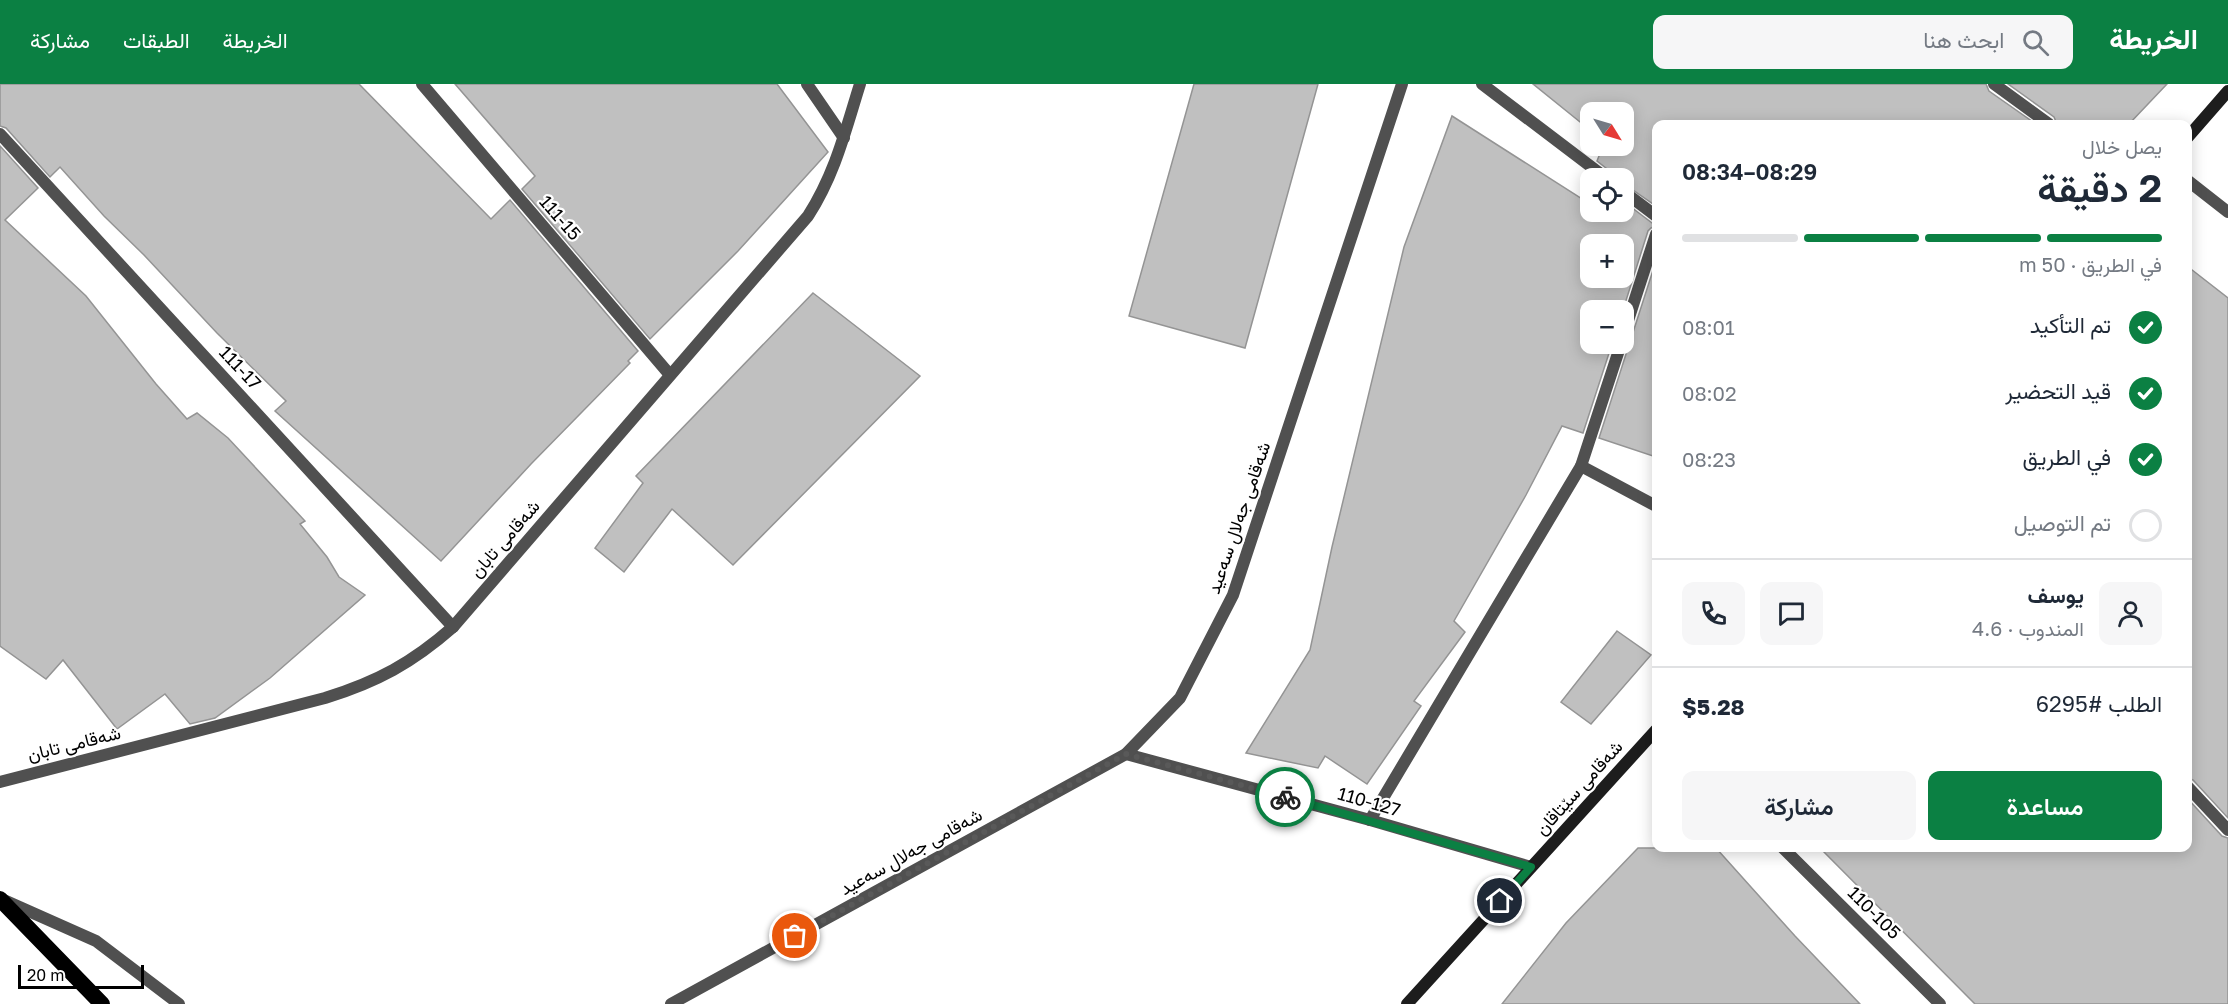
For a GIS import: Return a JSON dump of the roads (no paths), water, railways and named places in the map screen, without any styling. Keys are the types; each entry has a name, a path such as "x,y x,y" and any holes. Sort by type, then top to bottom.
{"highway":[{"path":"0,899 102,1004"}],"main road":[{"path":"2192,132 2228,91"},
{"name":"شەقامی سێتاقان","path":"1407,1004 1652,734"}],"street":[{"name":"111-15","path":"422,84 670,375"},
{"path":"807,84 844,138"},
{"name":"شەقامی تابان","path":"0,782 304,704 364,686 434,644 453,627 808,216 824,192 844,138 860,84"},
{"name":"شەقامی جەلال سەعید","path":"671,1004 1126,754 1180,698 1233,595 1402,84"},
{"path":"1482,84 1593,168"},
{"path":"1994,84 2044,120"},
{"name":"111-17","path":"0,134 453,627"},
{"path":"2192,184 2228,212"},
{"path":"1634,199 1652,213"},
{"path":"1634,302 1652,246"},
{"path":"1370,820 1581,466 1618,354"},
{"path":"1581,466 1652,504"},
{"name":"110-127","path":"1126,754 1370,820 1531,867"},
{"path":"2192,791 2228,830"},
{"name":"110-105","path":"1787,852 1940,1004"},
{"path":"0,899 96,941 179,1004"}]}
